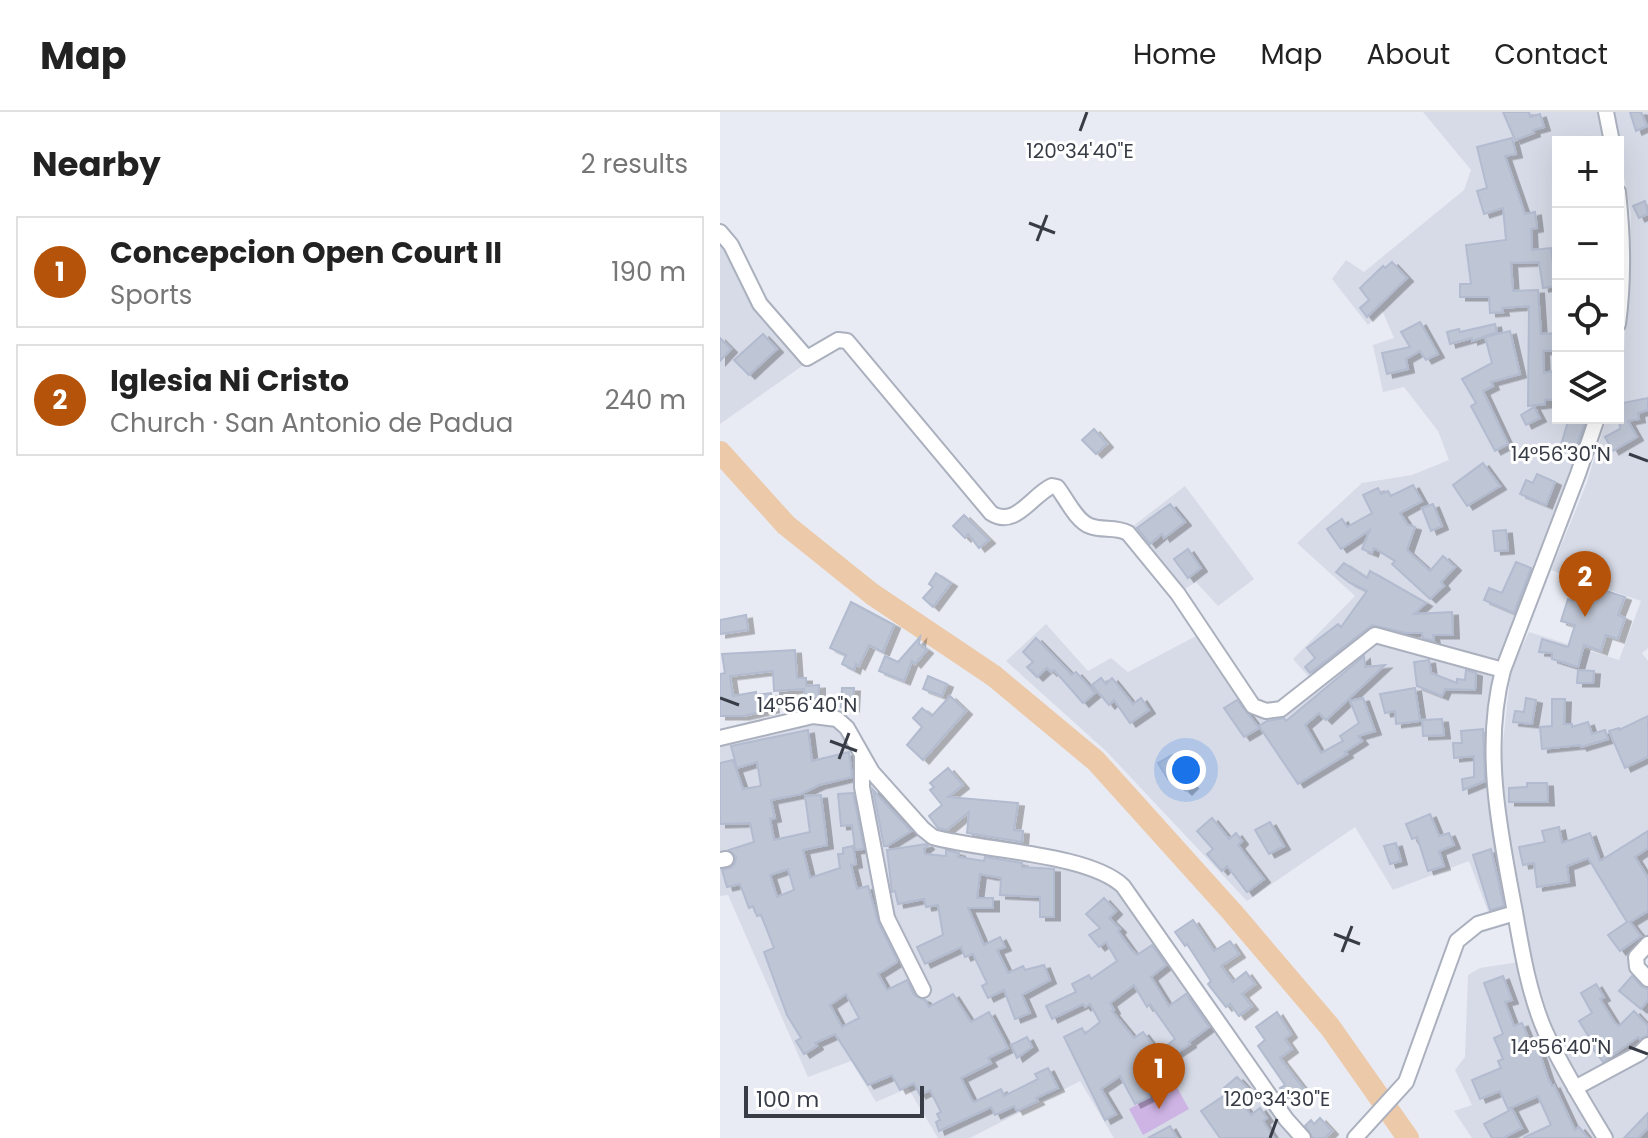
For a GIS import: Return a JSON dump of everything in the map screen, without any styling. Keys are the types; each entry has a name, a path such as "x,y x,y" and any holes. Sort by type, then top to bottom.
{"street":[{"path":"1606,112 1611,136"},
{"path":"1620,208 1622,280"},
{"path":"720,232 731,245 760,304 807,358 838,340 847,341 991,513 1001,518 1012,517 1052,486 1057,487 1085,524 1117,527 1128,533 1178,594 1253,706 1266,711 1281,709 1375,635 1503,670"},
{"path":"1595,424 1503,670 1497,692 1493,745 1500,833 1523,961 1545,1030 1605,1138"},
{"path":"720,738 813,716 837,719 847,728 862,757 933,837 1059,860 1115,878 1286,1119 1303,1138"},
{"path":"862,757 862,787 887,918 923,990"},
{"path":"1355,1138 1406,1082 1457,941 1478,924 1515,913"},
{"path":"1648,944 1636,957 1637,967 1648,979"},
{"path":"1575,1088 1640,1053 1648,1045"}],"shaded area":[{"path":"1423,112 1600,112 1605,136 1552,136 1552,424 1594,424 1500,664 1375,632 1313,682 1293,659 1355,596 1297,543 1362,483 1412,475 1449,460 1438,431 1404,387 1383,392 1373,345 1394,338 1382,310 1368,325 1332,279 1346,260 1364,272 1464,190 1471,170"},
{"path":"1612,112 1648,112 1648,648 1642,653 1648,661 1648,940 1634,956 1648,980 1648,1042 1578,1082 1549,1028 1527,961 1509,855 1501,761 1511,669 1529,632 1619,660 1641,601 1551,570 1586,485 1605,424 1624,424 1624,351 1631,215 1624,177 1624,136 1616,136"},
{"path":"720,242 805,364 720,424"},
{"path":"1185,486 1254,579 1218,606 1196,582 1180,592 1128,530"},
{"path":"1046,624 1088,671 1111,658 1128,672 1198,635 1245,697 1288,712 1375,639 1498,669 1489,761 1511,910 1489,914 1469,861 1393,890 1355,827 1247,901 1106,751 1006,661"},
{"path":"841,722 859,759 890,917 867,783 876,779 927,840 1059,864 1111,880 1298,1138 1114,1138 1080,1081 970,1138 938,1138 908,1088 876,1102 851,1061 808,1077 728,895 720,896 720,743 763,730"},
{"path":"1519,962 1602,1138 1472,1138 1454,1111 1472,1105 1455,1070 1465,1057 1468,975 1480,968"},
{"path":"1648,1051 1648,1138 1613,1138 1580,1089"},
{"path":"1175,1084 1189,1109 1143,1135 1129,1109"}],"building":[{"path":"1503,112 1529,112 1530,117 1540,114 1544,127 1515,140"},
{"path":"1630,112 1641,112 1647,126 1636,131"},
{"path":"1512,138 1516,154 1505,156 1525,214 1535,212 1537,228 1531,229 1532,250 1551,248 1552,287 1543,288 1539,262 1511,263 1513,291 1538,290 1541,334 1552,333 1552,350 1543,351 1544,373 1552,371 1552,399 1545,400 1545,404 1528,406 1529,306 1502,308 1503,312 1490,313 1489,297 1460,297 1460,284 1471,284 1466,245 1506,240 1503,208 1484,214 1477,191 1487,188 1477,147"},
{"path":"1645,201 1648,214 1639,218 1633,206"},
{"path":"1392,262 1407,278 1367,317 1360,308 1369,300 1360,288 1383,266 1385,268"},
{"path":"1420,322 1438,354 1426,360 1420,351 1406,359 1408,369 1387,374 1382,353 1410,347 1401,332"},
{"path":"1495,324 1497,332 1472,341 1472,338 1450,344 1447,332"},
{"path":"1510,331 1520,374 1491,382 1493,386 1483,391 1508,444 1495,451 1471,406 1476,403 1462,379 1492,363 1485,337"},
{"path":"763,334 777,349 749,375 734,360"},
{"path":"720,338 731,349 720,361"},
{"path":"1648,398 1648,410 1638,413 1639,419 1628,421 1637,437 1613,451 1605,437 1620,429 1620,424 1624,424 1624,403"},
{"path":"1534,407 1540,418 1526,425 1521,415"},
{"path":"1567,424 1584,424 1575,451 1561,445"},
{"path":"1094,429 1107,444 1096,454 1082,440"},
{"path":"1483,463 1500,486 1467,506 1453,485"},
{"path":"1537,474 1555,482 1546,505 1520,494 1526,480 1533,483"},
{"path":"1413,485 1422,501 1400,513 1408,525 1415,527 1407,550 1430,571 1443,556 1455,567 1441,582 1444,586 1430,599 1392,564 1395,561 1374,548 1372,553 1362,549 1370,530 1341,549 1327,529 1342,519 1347,527 1372,513 1363,495 1378,488 1381,494 1388,491 1391,496"},
{"path":"1170,504 1185,522 1150,544 1137,528"},
{"path":"1433,504 1442,526 1431,531 1422,508"},
{"path":"964,515 989,540 979,548 968,534 965,538 953,526"},
{"path":"1506,530 1508,550 1495,551 1493,531"},
{"path":"1188,549 1201,568 1188,578 1174,559"},
{"path":"1571,560 1586,565 1582,577 1567,572"},
{"path":"1516,562 1531,568 1514,613 1484,600 1489,588 1502,593"},
{"path":"1344,563 1367,578 1370,571 1426,603 1414,614 1452,612 1453,635 1433,635 1434,641 1423,638 1422,633 1406,633 1372,625 1310,673 1305,667 1315,658 1307,648 1338,624 1341,627 1367,591 1336,572"},
{"path":"936,573 951,583 933,607 923,598 933,587 929,584"},
{"path":"1579,582 1625,597 1618,615 1625,618 1618,639 1606,635 1601,651 1584,645 1578,667 1552,659 1552,653 1539,652 1542,639 1568,647 1575,625 1561,621 1568,599 1573,601"},
{"path":"851,602 894,625 883,652 869,645 854,670 842,664 846,655 830,648"},
{"path":"746,615 748,630 720,634 720,620"},
{"path":"920,637 919,644 927,650 915,664 912,661 904,681 879,671 885,656 898,662"},
{"path":"1036,638 1072,675 1076,672 1095,693 1083,703 1054,670 1051,672 1047,668 1037,677 1027,667 1033,662 1023,652"},
{"path":"795,650 797,678 806,678 806,686 819,685 819,698 805,698 804,689 774,691 773,671 730,676 733,696 771,693 773,709 743,716 720,716 720,674 725,673 722,654"},
{"path":"1364,656 1365,667 1385,665 1326,720 1319,713 1305,725 1321,753 1343,741 1340,736 1359,723 1350,701 1363,698 1375,731 1358,736 1362,741 1345,752 1347,754 1298,784 1259,726 1267,721 1284,718 1286,721"},
{"path":"1429,660 1431,673 1457,683 1457,679 1465,680 1466,670 1476,673 1475,690 1445,689 1442,696 1417,686 1414,662"},
{"path":"1578,670 1594,671 1593,683 1577,683"},
{"path":"928,676 947,684 942,696 923,689"},
{"path":"1101,678 1106,684 1112,678 1133,704 1141,698 1149,710 1130,723 1114,700 1109,705 1092,685"},
{"path":"842,688 854,688 853,708 841,707"},
{"path":"1415,688 1420,721 1396,724 1395,711 1385,713 1380,694"},
{"path":"950,696 966,711 923,760 907,745 922,727 913,718 922,708 932,716"},
{"path":"1526,698 1536,700 1532,724 1513,722 1515,711 1524,712"},
{"path":"1552,699 1565,699 1564,724 1572,724 1572,727 1588,722 1592,734 1605,730 1608,739 1581,747 1542,749 1540,727 1552,726"},
{"path":"1237,700 1259,728 1244,737 1224,708"},
{"path":"1648,716 1648,757 1625,768 1609,731 1619,730"},
{"path":"1442,719 1444,735 1423,736 1422,720"},
{"path":"1483,729 1485,781 1463,790 1462,779 1474,777 1474,756 1454,758 1453,743 1462,743 1461,731"},
{"path":"808,730 812,761 849,752 852,777 819,785 801,794 771,800 775,818 770,819 774,840 810,832 805,796 821,795 827,845 803,850 810,878 840,868 838,854 843,854 843,848 853,846 856,864 851,865 857,889 868,886 878,922 897,960 878,974 887,990 907,980 914,995 925,1000 929,1007 953,994 971,1022 989,1012 1008,1048 988,1058 991,1063 961,1078 974,1102 1001,1089 1004,1096 1038,1079 1035,1074 1048,1068 1058,1088 1017,1111 1014,1106 995,1115 991,1107 939,1131 936,1122 940,1120 937,1114 941,1112 930,1090 920,1095 914,1083 900,1090 892,1075 868,1085 835,1034 815,1043 817,1046 804,1054 796,1041 801,1038 787,1015 764,952 774,948 761,915 757,916 753,906 749,908 740,884 727,887 722,870 735,863 736,857 729,850 754,842 750,823 720,824 720,763 733,760 743,789 761,786 757,762 737,768 731,746","holes":["788,869 794,890 777,897 770,875","846,994 859,1018 842,1027 830,1005"]},
{"path":"1172,755 1182,770 1179,772 1192,785 1186,791 1171,777 1168,779 1158,763"},
{"path":"948,768 963,785 948,797 1018,803 1014,830 1023,831 1022,842 967,833 969,812 947,830 938,828 929,816 942,805 930,790 934,787 930,783"},
{"path":"1527,783 1547,783 1548,802 1509,802 1509,788 1527,787"},
{"path":"873,790 911,831 887,846 884,846"},
{"path":"853,793 864,849 855,850 852,825 841,826 838,794"},
{"path":"1430,814 1439,836 1449,833 1454,845 1439,851 1444,866 1428,871 1417,837 1412,839 1406,824"},
{"path":"1212,818 1229,839 1236,833 1242,841 1238,845 1264,879 1247,892 1227,866 1222,871 1207,854 1213,849 1197,831"},
{"path":"1270,822 1284,846 1269,854 1255,830"},
{"path":"1559,827 1562,843 1590,833 1600,861 1648,831 1648,848 1635,857 1648,878 1648,911 1630,922 1641,936 1620,951 1608,935 1627,922 1588,858 1567,866 1569,882 1537,887 1534,863 1523,865 1519,847 1545,842 1542,831"},
{"path":"1396,843 1401,861 1390,864 1384,846"},
{"path":"926,844 925,854 946,856 946,850 959,853 958,857 984,861 985,857 1022,863 1022,867 1054,869 1054,917 1040,917 1040,897 1000,895 1001,878 980,874 977,898 993,898 993,908 968,908 984,945 1000,937 1005,947 997,950 1008,973 1023,966 1025,970 1044,965 1050,980 1022,995 1030,1013 1015,1019 1004,990 988,998 982,986 987,983 973,954 965,957 961,947 925,964 917,947 943,935 938,905 926,907 924,899 898,904 895,891 892,892 887,850"},
{"path":"1491,849 1504,906 1490,910 1473,855"},
{"path":"1104,898 1116,911 1109,918 1120,929 1118,931 1131,949 1137,955 1152,945 1166,965 1151,977 1169,1006 1186,994 1209,1027 1190,1044 1139,1078 1149,1097 1135,1104 1120,1076 1101,1089 1116,1114 1105,1120 1064,1037 1082,1028 1085,1034 1100,1022 1090,1004 1085,1007 1083,1004 1052,1019 1046,1006 1076,992 1072,984 1089,975 1091,979 1117,961 1106,942 1099,947 1089,935 1100,928 1086,914","holes":["1134,985 1147,1007 1150,1004 1175,1039 1158,1052 1143,1032 1134,1038 1112,1011 1110,1003"]},
{"path":"1193,920 1214,951 1230,941 1239,954 1221,966 1233,982 1246,972 1255,984 1242,994 1252,1006 1239,1016 1230,1004 1226,1007 1208,984 1211,981 1187,944 1185,946 1175,932"},
{"path":"1503,976 1512,1000 1505,1002 1514,1026 1522,1023 1532,1047 1537,1045 1548,1078 1575,1130 1579,1127 1588,1138 1523,1138 1551,1125 1538,1096 1508,1109 1500,1091 1480,1099 1472,1080 1501,1068 1498,1061 1503,1059 1494,1038 1503,1034 1484,983"},
{"path":"1632,976 1648,989 1648,1000 1641,1009 1619,991"},
{"path":"1596,984 1604,997 1600,999 1615,1023 1619,1026 1634,1011 1648,1026 1648,1035 1638,1037 1603,1062 1589,1044 1592,1042 1579,1021 1592,1013 1581,993"},
{"path":"1277,1012 1291,1034 1285,1039 1292,1049 1280,1058 1307,1093 1291,1104 1280,1088 1285,1085 1258,1046 1265,1040 1256,1027"},
{"path":"1027,1037 1032,1047 1017,1058 1011,1045"},
{"path":"1237,1077 1250,1091 1240,1100 1251,1115 1260,1108 1267,1118 1263,1121 1274,1138 1220,1138 1201,1111 1228,1093 1224,1088"},
{"path":"1512,1109 1522,1128 1503,1138 1492,1138 1484,1124"},
{"path":"1648,1113 1648,1128 1638,1138 1624,1138"},
{"path":"1320,1118 1332,1131 1325,1138 1313,1138 1305,1126 1311,1120 1314,1124"},
{"path":"1170,1126 1177,1138 1148,1138"}],"waterway":[{"path":"720,452 786,525 872,594 994,676 1096,761 1330,1027 1408,1138"}],"place":[{"name":"Iglesia Ni Cristo","path":"1585,617"},
{"name":"Concepcion Open Court II","path":"1159,1109"}]}
